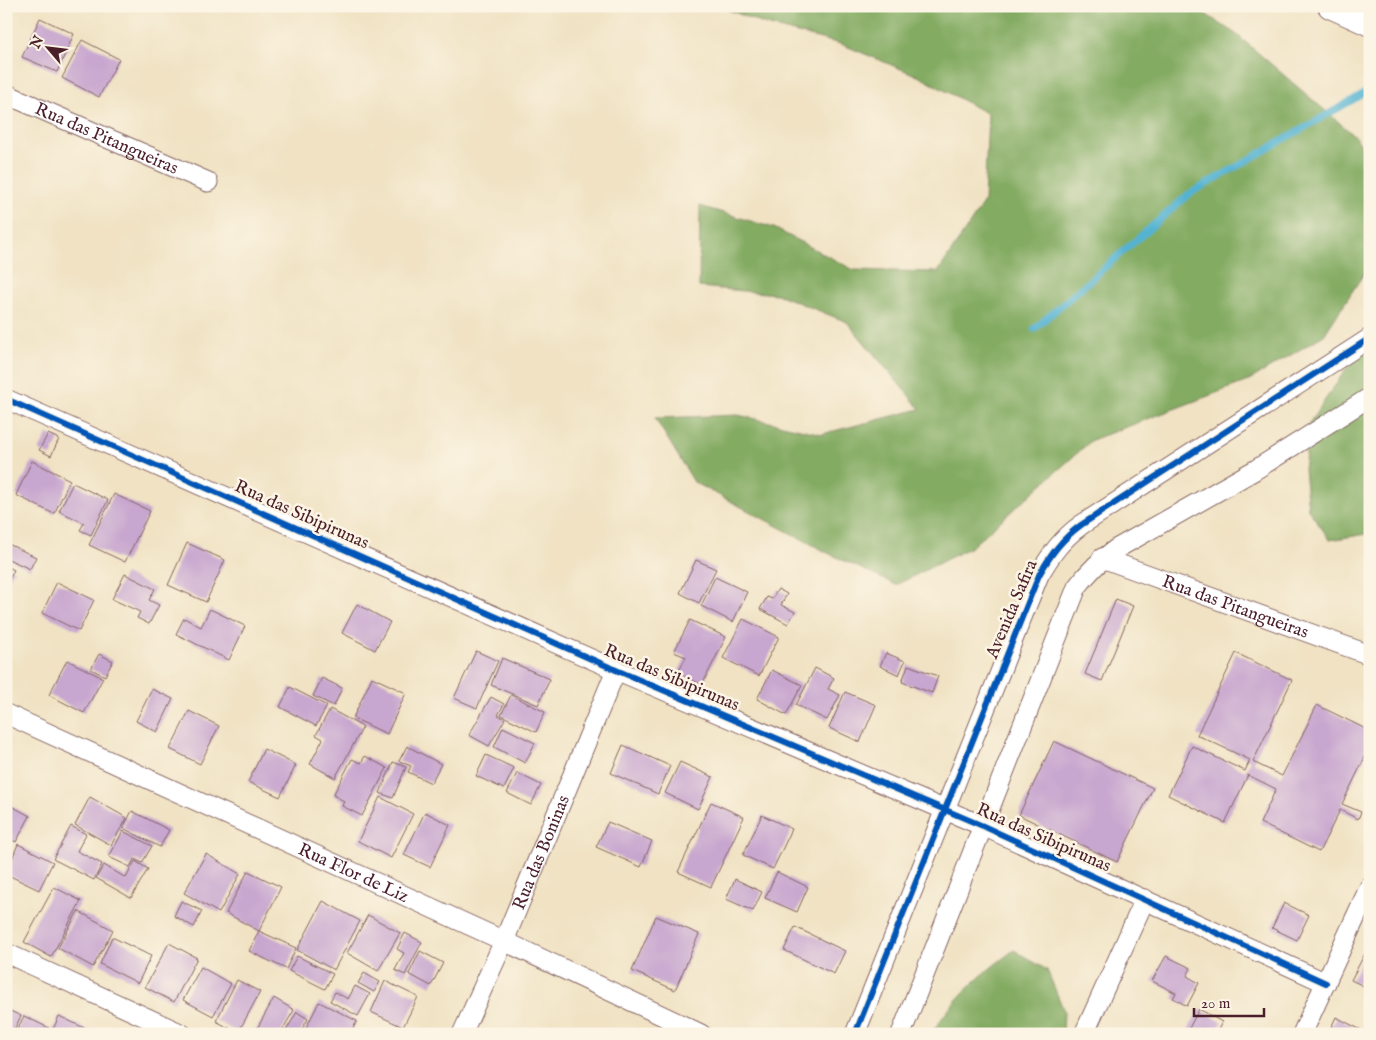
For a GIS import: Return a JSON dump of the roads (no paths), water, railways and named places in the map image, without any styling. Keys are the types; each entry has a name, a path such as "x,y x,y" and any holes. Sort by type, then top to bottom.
{"street":[{"path":"1330,6 1370,24"},
{"name":"Rua das Pitangueiras","path":"6,94 208,182"},
{"name":"Avenida Safira","path":"855,1034 944,809 1040,575 1051,554 1064,537 1370,338"},
{"path":"902,1034 1077,587 1102,558 1255,470 1370,397"},
{"name":"Rua das Sibipirunas","path":"6,399 616,670 983,826 1326,983"},
{"name":"Rua das Pitangueiras","path":"1102,558 1370,655"},
{"name":"Rua das Boninas","path":"462,1034 504,941 616,670"},
{"name":"Rua Flor de Liz","path":"6,714 504,941 701,1034"},
{"path":"1302,1034 1370,886"},
{"path":"1084,1034 1145,899"},
{"path":"6,953 182,1034"}],"waterway":[{"path":"1034,329 1189,194 1370,90"}]}
